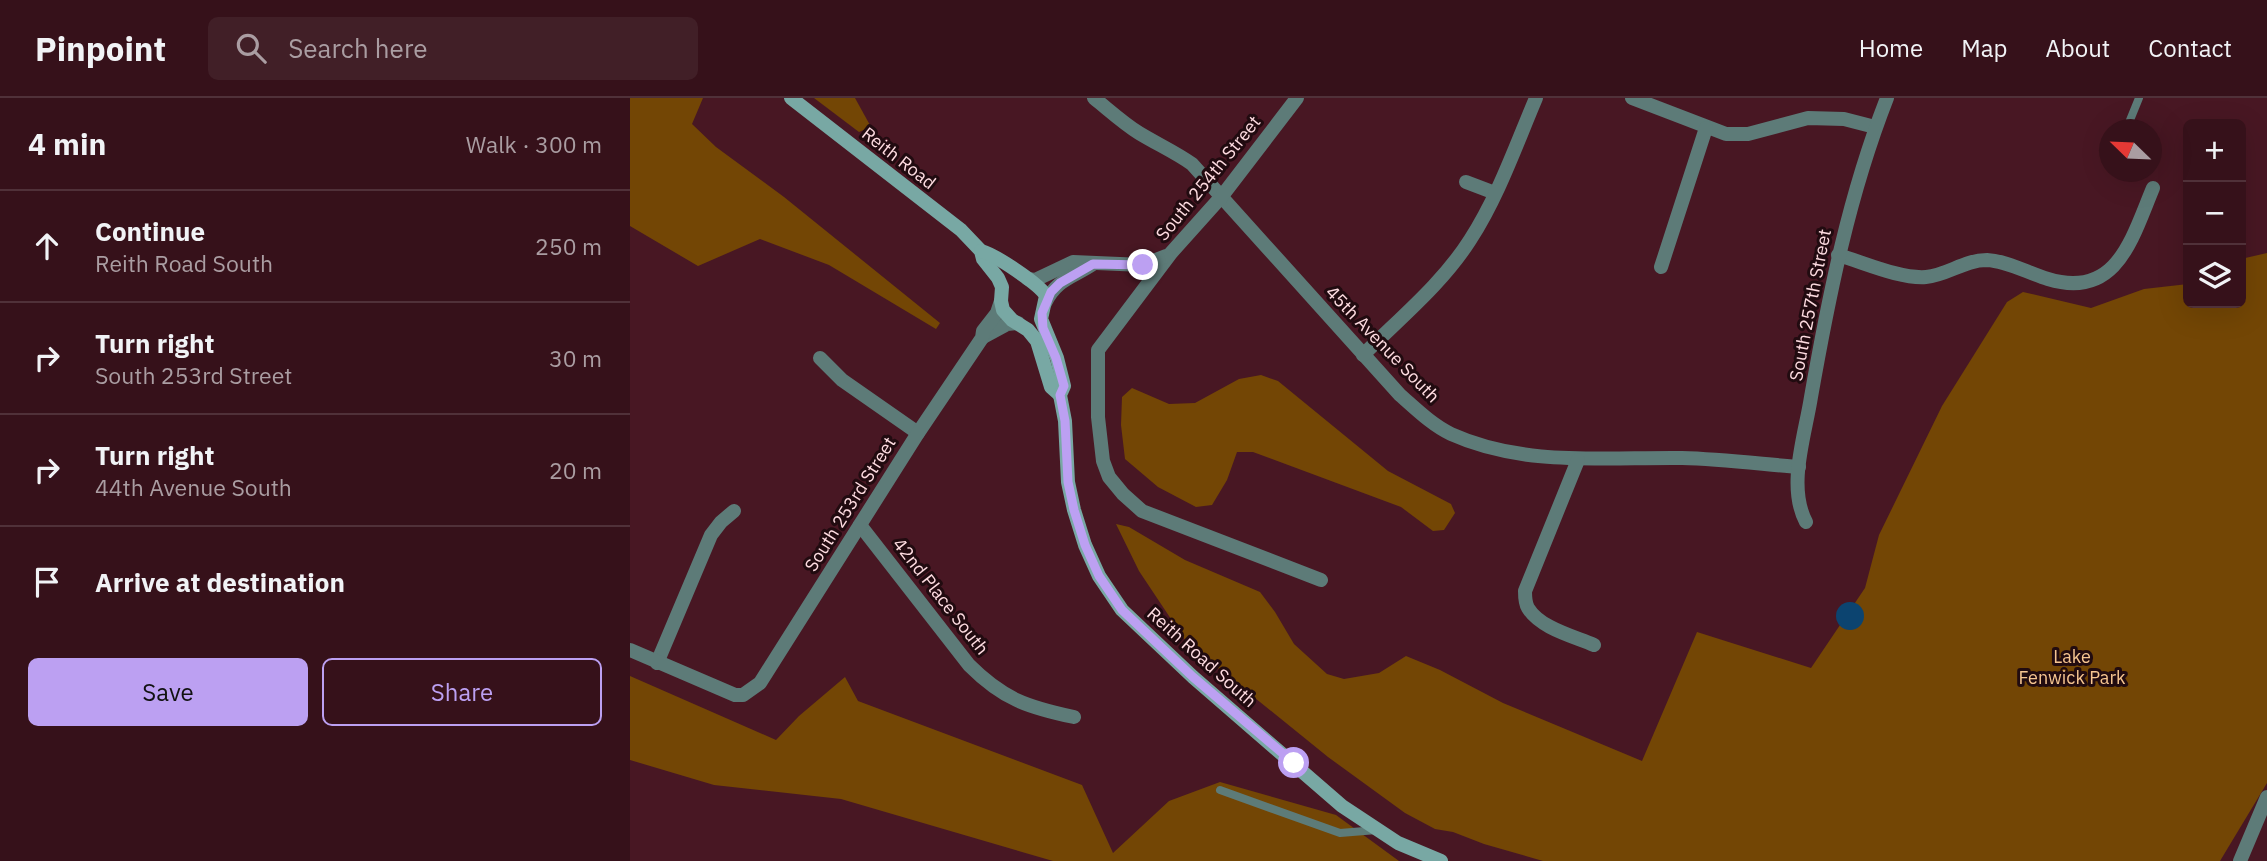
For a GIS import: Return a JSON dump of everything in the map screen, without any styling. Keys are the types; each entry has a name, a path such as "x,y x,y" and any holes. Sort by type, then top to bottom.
{"main road":[{"name":"Reith Road","path":"791,98 961,230 981,251 999,258 1028,279"},
{"name":"Reith Road","path":"981,251 1001,294"},
{"path":"1001,294 1014,277 1028,279"},
{"name":"Reith Road South","path":"1028,279 1043,290 1046,296 1043,328 1062,375 1064,386 1060,395 1065,421 1068,482 1074,510 1085,545 1099,576 1122,610 1193,677 1342,806 1398,843 1441,861"},
{"name":"Reith Road South","path":"1001,294 1003,310 1037,341 1051,387 1060,395"},
{"path":"1018,323 1030,324 1043,308"}],"street":[{"name":"45th Avenue South","path":"1094,98 1130,127 1176,152 1192,164 1401,395 1424,416 1450,433 1488,447 1530,456 1578,460 1686,458 1800,467"},
{"name":"South 254th Street","path":"1297,98 1222,196 1171,253 1098,350 1098,417 1103,461 1109,477 1142,510 1321,580"},
{"path":"1363,355 1444,275 1471,240 1495,193 1536,98"},
{"path":"1633,98 1726,134 1748,134 1808,118 1844,119 1875,127"},
{"name":"South 257th Street","path":"1806,523 1799,509 1800,467 1822,333 1838,255 1858,180 1887,98"},
{"path":"1661,267 1706,128"},
{"path":"1466,182 1495,193"},
{"path":"1838,255 1918,277 1932,276 1964,263 1992,261 2050,280 2073,284 2099,278 2120,260 2153,188"},
{"path":"1028,279 1035,280 1073,262 1143,265 1171,253"},
{"path":"1043,308 1051,292 1060,283 1093,264"},
{"name":"South 253rd Street","path":"657,663 727,693 743,695 760,683 918,433 982,338 983,331 997,313 1001,294"},
{"path":"982,338 1007,324 1018,323"},
{"path":"820,358 842,380 918,433"},
{"path":"1578,460 1525,591 1526,606 1549,626 1594,645"},
{"path":"630,650 657,663 711,535 734,511"},
{"name":"42nd Place South","path":"860,524 982,678 1014,700 1035,709 1074,717"},
{"path":"2240,861 2266,799"}],"lane":[{"path":"2130,119 2139,98"},
{"path":"1220,790 1340,832 1377,830"}],"green space":[{"path":"630,98 703,98 692,124 716,147 784,197 940,323 936,329 829,265 760,239 698,266 630,226"},
{"path":"814,98 855,98 871,127 859,132"},
{"name":"Lake Fenwick Park","path":"2267,253 2267,783 2220,861 1543,861 1484,844 1453,832 1435,829 1405,813 1328,757 1187,643 1139,571 1116,524 1129,527 1185,560 1260,592 1294,644 1327,674 1344,679 1379,673 1406,656 1440,670 1503,703 1642,761 1697,632 1811,668 1865,588 1879,535 1942,406 2007,302 2023,292 2091,308 2144,289 2183,285 2183,308 2246,308 2246,258"},
{"path":"1261,375 1278,381 1388,471 1451,504 1455,513 1444,530 1433,531 1401,507 1253,452 1237,452 1227,480 1212,505 1196,507 1158,487 1125,459 1121,425 1122,397 1132,388 1169,404 1195,403 1239,379"},
{"path":"630,676 776,740 799,716 845,677 858,701 1082,785 1113,853 1169,801 1220,782 1336,815 1399,861 1053,861 841,799 714,785 630,760"}],"water":[{"path":"1850,602 1860,606 1864,616 1860,626 1850,630 1840,626 1836,616 1840,606"}],"route":[{"path":"1143,265 1093,264 1060,283 1051,292 1042,313 1043,328 1064,386 1060,395 1065,421 1068,482 1074,510 1085,545 1099,576 1122,610 1193,677 1294,763"}]}
